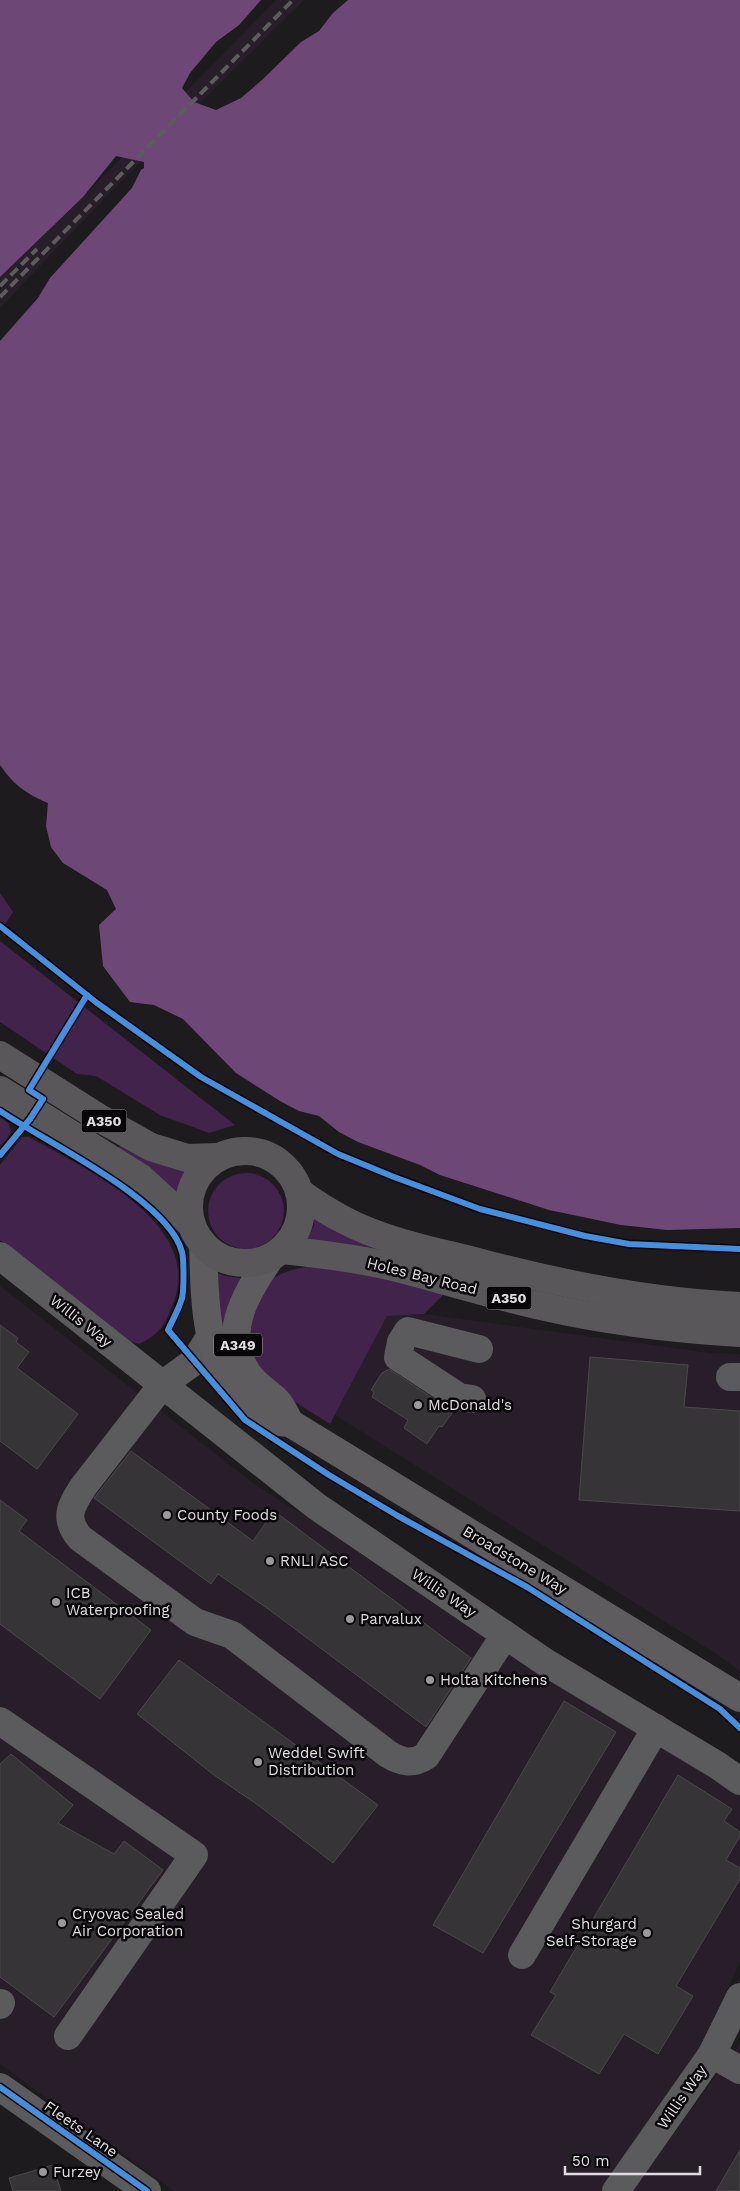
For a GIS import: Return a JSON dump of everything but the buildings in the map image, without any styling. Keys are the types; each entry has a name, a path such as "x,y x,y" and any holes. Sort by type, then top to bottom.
{"highway":[{"name":"A350","path":"0,1055 101,1119 151,1147 187,1158 220,1157"},
{"name":"A350","path":"0,1090 141,1178 197,1235"},
{"path":"247,1151 267,1156 285,1167 294,1179 299,1192 301,1208 299,1224 292,1238 276,1254 253,1263 234,1262 217,1256 197,1235 189,1210 191,1194 197,1179 206,1166 220,1157 233,1152 247,1151"},
{"name":"Holes Bay Road","path":"299,1192 344,1221 370,1232 463,1258 553,1281 601,1290 657,1298 740,1306"},
{"name":"Holes Bay Road","path":"276,1254 336,1256 403,1270 533,1304 589,1315 681,1328 740,1333"}],"main road":[{"name":"Broadstone Way","path":"197,1235 210,1337 217,1360 228,1384 245,1404 266,1420 290,1423 740,1698"},
{"name":"Broadstone Way","path":"276,1254 245,1297 237,1317 236,1336 239,1354 247,1372 259,1387 277,1401 290,1423"}],"street":[{"name":"Willis Way","path":"0,1256 316,1506 545,1662 717,1764 740,1781"},
{"path":"470,1347 408,1331 401,1342 398,1358 459,1397 472,1399"},
{"path":"210,1337 195,1361 163,1384 83,1487 72,1504 69,1516 72,1529 80,1538 196,1622 232,1635 399,1761 420,1760 426,1756 505,1635"},
{"path":"0,1721 194,1855 68,2036"},
{"path":"522,1955 656,1728"},
{"name":"Willis Way","path":"616,2191 712,2054 740,1997"},
{"path":"712,2054 740,2070"},
{"name":"Fleets Lane","path":"0,2087 147,2191"}],"shaded area":[{"path":"0,0 261,0 239,25 216,42 190,73 182,88 194,102 216,110 241,98 301,42 319,31 333,13 348,0 740,0 740,1228 667,1230 621,1225 549,1210 440,1175 420,1165 358,1142 339,1132 319,1116 299,1111 236,1073 183,1019 154,1005 130,1002 103,966 99,925 116,909 107,890 63,863 51,847 46,826 48,803 21,788 0,765 0,341 38,298 50,278 132,188 141,170 144,168 144,162 116,156 83,197 0,277"},
{"path":"276,0 304,0 122,180 0,308 0,277 83,197"},
{"path":"0,893 13,912 0,932"},
{"path":"0,941 235,1125 209,1133 160,1115 96,1076 77,1074 0,1022"},
{"path":"0,1117 9,1124 11,1133 0,1147"},
{"path":"22,1137 29,1137 78,1164 133,1201 155,1223 171,1247 179,1273 174,1301 162,1327 153,1336 139,1344 121,1339 0,1240 0,1165"},
{"path":"122,1142 194,1168 187,1177 180,1198 118,1149"},
{"path":"246,1173 260,1176 273,1184 281,1197 284,1211 281,1225 273,1238 260,1246 246,1249 232,1246 219,1238 211,1225 208,1211 211,1197 219,1184 232,1176"},
{"path":"314,1216 384,1252 307,1240 314,1225"},
{"path":"312,1266 335,1267 446,1292 424,1314 387,1316 330,1424 276,1390 263,1379 244,1335 254,1306 264,1287 271,1279 295,1269"},
{"path":"217,1273 247,1279 219,1339"},
{"path":"0,1286 253,1483 740,1795 740,1961 701,2051 602,2191 174,2191 0,2064"},
{"path":"424,1314 710,1353 740,1354 740,1671 715,1653 335,1415 387,1316"},
{"path":"740,2044 740,2191 630,2191"}],"railway":[{"path":"0,297 293,0"},
{"path":"0,286 37,249"}],"cycle path":[{"path":"0,926 97,1003 201,1077 338,1154 480,1209 585,1236 629,1244 740,1249"},
{"path":"0,1155 30,1119 43,1099 29,1090 87,995"},
{"path":"0,1111 103,1173 154,1212 172,1232 182,1252 183,1294 178,1310 168,1330 245,1420 329,1475 398,1516 527,1587 720,1709 740,1728"},
{"path":"0,2087 147,2191"}],"place":[{"name":"McDonald's","path":"418,1405"},
{"name":"County Foods","path":"167,1515"},
{"name":"RNLI ASC","path":"270,1561"},
{"name":"ICB Waterproofing","path":"56,1602"},
{"name":"Parvalux","path":"350,1619"},
{"name":"Holta Kitchens","path":"430,1680"},
{"name":"Weddel Swift Distribution","path":"258,1762"},
{"name":"Cryovac Sealed Air Corporation","path":"62,1923"},
{"name":"Shurgard Self-Storage","path":"647,1933"},
{"name":"Furzey","path":"43,2172"}]}
